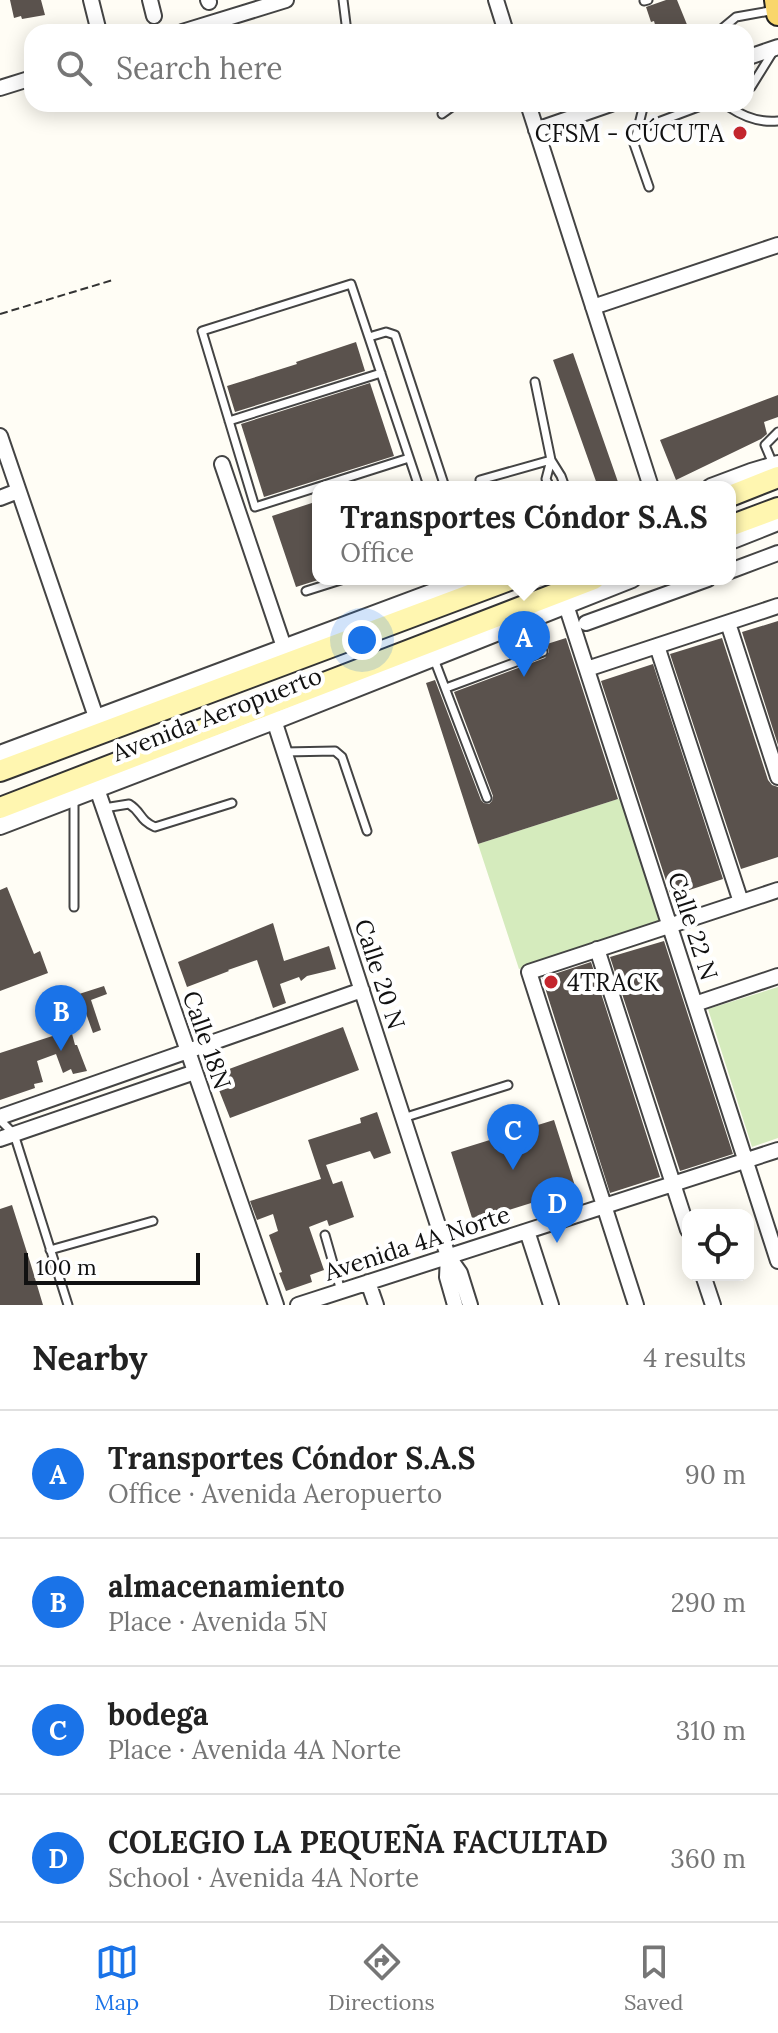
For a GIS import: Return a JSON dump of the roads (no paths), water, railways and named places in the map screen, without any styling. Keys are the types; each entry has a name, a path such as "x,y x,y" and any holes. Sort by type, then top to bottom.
{"main road":[{"path":"776,0 778,12"},
{"path":"736,493 777,471"},
{"path":"736,524 778,508"},
{"name":"Avenida Aeropuerto","path":"0,771 238,673 365,635 496,585"},
{"name":"Avenida Aeropuerto","path":"0,808 272,713 580,585"},
{"path":"365,635 379,612"}],"street":[{"path":"91,0 97,24"},
{"path":"150,0 154,16"},
{"path":"208,24 286,0"},
{"path":"496,0 504,24"},
{"path":"754,55 776,47"},
{"path":"0,88 24,80"},
{"path":"530,112 649,481"},
{"path":"536,130 580,112"},
{"path":"593,307 778,245"},
{"path":"0,436 96,717"},
{"path":"222,464 284,647"},
{"path":"736,481 777,471"},
{"path":"0,498 18,491"},
{"path":"736,539 778,522"},
{"path":"736,569 778,553"},
{"name":"Avenida Aeropuerto","path":"0,754 96,717 238,673 284,647 443,585"},
{"name":"Avenida Aeropuerto","path":"385,668 434,657 617,585"},
{"path":"586,623 691,585"},
{"name":"Calle 22 N","path":"566,605 778,1261"},
{"path":"587,669 778,606"},
{"path":"728,623 778,777"},
{"path":"657,646 741,902"},
{"name":"Avenida Aeropuerto","path":"0,826 97,789 272,713"},
{"name":"Calle 20 N","path":"272,713 448,1256 460,1273 470,1305"},
{"name":"Calle 18N","path":"97,789 276,1305"},
{"path":"636,1305 529,972 778,890"},
{"path":"597,949 682,1212"},
{"path":"695,1004 778,976"},
{"path":"0,1118 362,990"},
{"path":"7,1137 195,1072"},
{"name":"Avenida 4A Norte","path":"298,1305 778,1150"},
{"path":"527,1231 551,1305"},
{"name":"Calle 20 N","path":"448,1256 447,1277 455,1305"},
{"path":"705,1281 713,1305"},
{"path":"368,1282 376,1305"}],"lane":[{"path":"343,0 346,24"},
{"path":"728,24 736,17 778,12"},
{"path":"754,82 776,47"},
{"path":"642,112 634,144 649,187"},
{"path":"637,130 685,112"},
{"path":"737,112 746,118 778,121"},
{"path":"312,489 255,507 202,331 351,284 417,481"},
{"path":"369,337 386,332 395,335 443,481"},
{"path":"229,421 381,373"},
{"path":"535,382 551,460 563,481"},
{"path":"777,471 765,445 778,432"},
{"path":"337,481 409,458"},
{"path":"480,480 551,460"},
{"path":"547,481 551,460"},
{"path":"306,591 325,585"},
{"path":"446,688 543,652 530,619"},
{"path":"434,657 487,798"},
{"path":"284,752 335,751 342,757 367,831"},
{"path":"74,798 74,907"},
{"path":"103,808 129,804 136,808 145,823 155,827 232,803"},
{"path":"403,1118 508,1085"},
{"path":"0,1118 68,1305"},
{"path":"50,1250 153,1221"},
{"path":"325,1235 342,1291"}],"place":[{"name":"CFSM - CÚCUTA","path":"740,133"},
{"name":"Transportes Cóndor S.A.S","path":"524,677"},
{"name":"4TRACK","path":"551,982"},
{"name":"almacenamiento","path":"61,1051"},
{"name":"bodega","path":"513,1170"},
{"name":"COLEGIO LA PEQUEÑA FACULTAD","path":"557,1243"}]}
